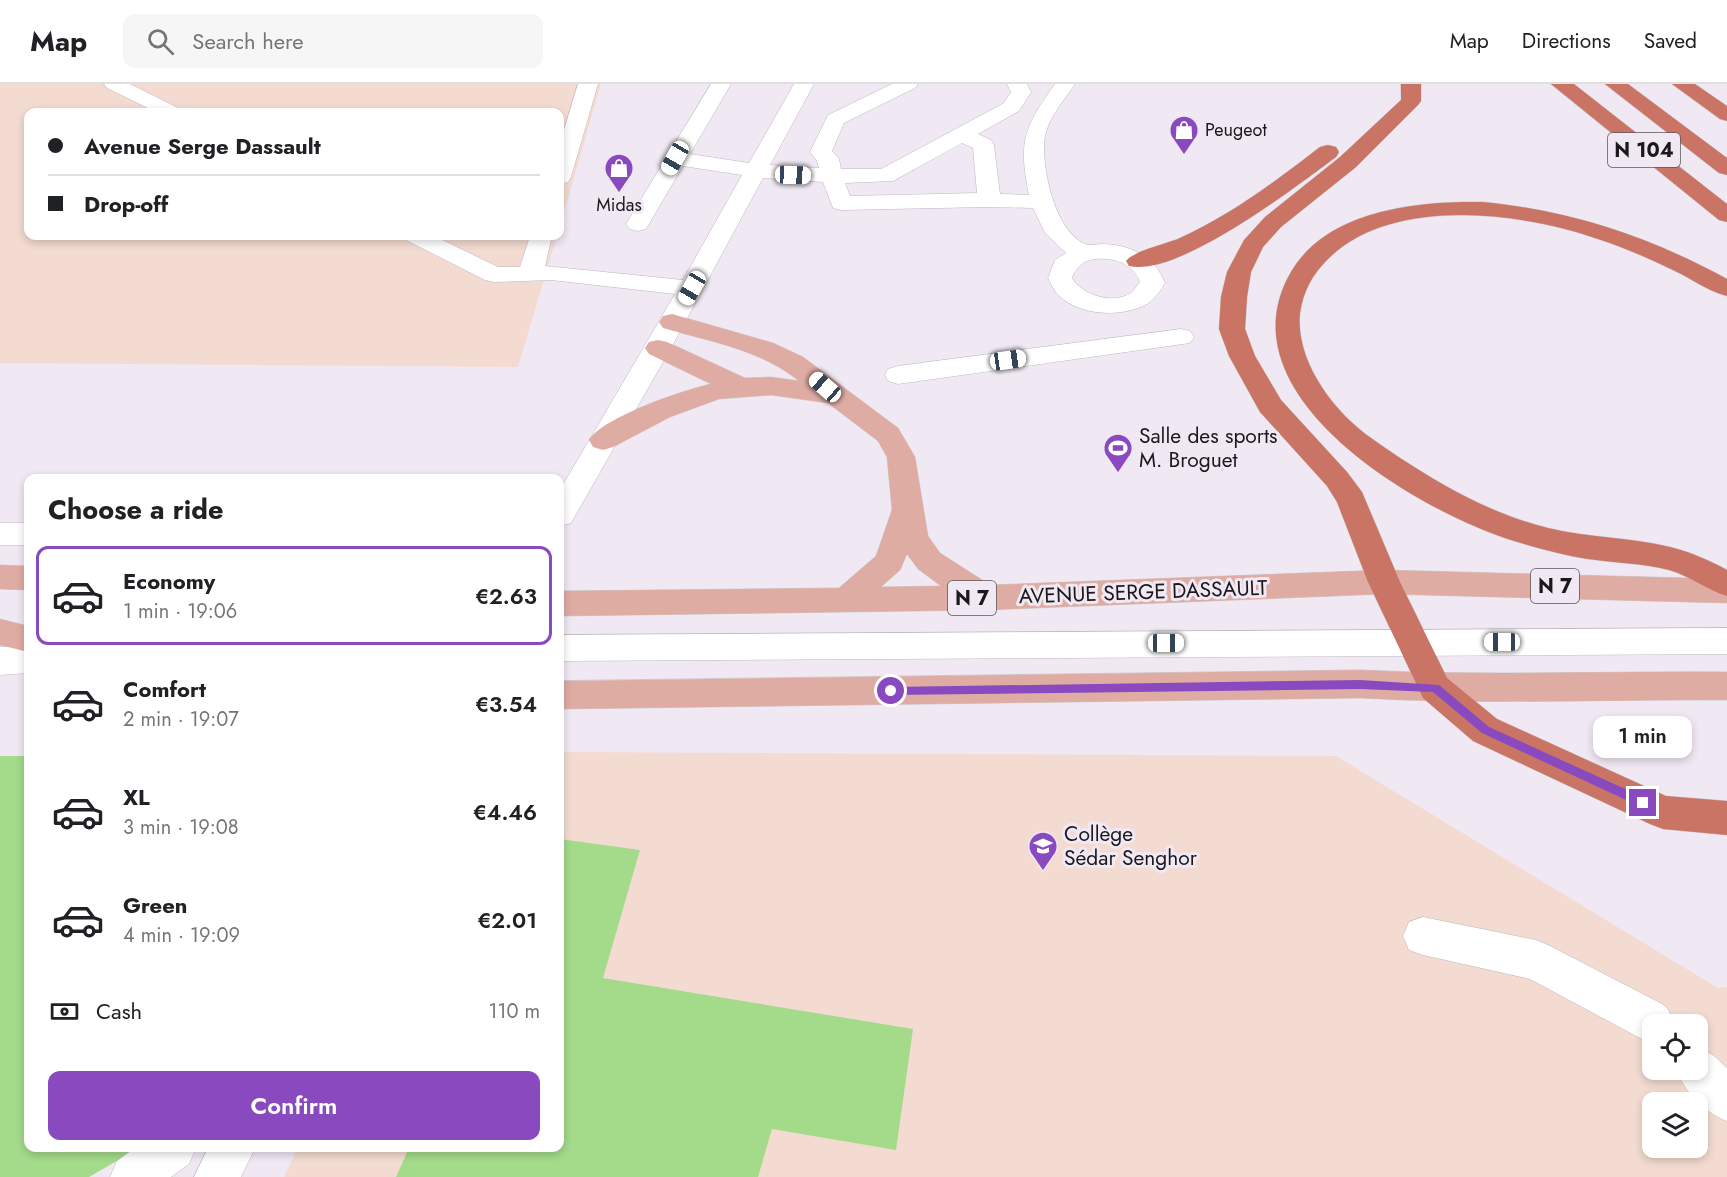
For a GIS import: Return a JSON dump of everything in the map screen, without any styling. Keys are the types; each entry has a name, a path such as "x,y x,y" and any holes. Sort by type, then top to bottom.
{"highway":[{"name":"N 104","path":"1561,84 1727,215"},
{"name":"N 104","path":"1615,84 1727,168"},
{"path":"1682,84 1727,115"},
{"path":"1138,261 1193,241 1222,226 1324,154 1379,110 1392,94 1411,85 1411,101 1398,116 1348,162 1273,222 1252,245 1239,272 1234,297 1232,329 1242,356 1270,406 1337,478 1351,501 1384,582 1435,688 1485,730 1663,812 1727,818"},
{"path":"1727,289 1683,264 1633,242 1579,224 1524,213 1480,209 1457,210 1392,218 1360,228 1330,243 1306,265 1292,289 1287,314 1288,342 1299,369 1318,401 1348,435 1424,489 1463,511 1499,526 1576,546 1635,553 1683,563 1727,584"}],"main road":[{"path":"672,322 764,349 794,363 888,435 901,457 913,539 930,561 960,584 986,598"},
{"path":"658,348 741,387"},
{"path":"603,440 656,410 709,392 764,386 835,395"},
{"path":"847,599 889,562 907,510"},
{"name":"AVENUE SERGE DASSAULT","path":"564,604 986,598 1384,582 1727,591"},
{"path":"0,632 24,638"},
{"path":"564,695 1360,684 1435,688 1584,685 1727,686"}],"street":[{"path":"114,84 163,108"},
{"path":"564,164 588,84"},
{"path":"638,224 675,158 721,84"},
{"path":"564,508 692,288 804,84"},
{"path":"908,84 835,119 822,152 828,159 842,202 989,200 1043,202"},
{"path":"675,158 756,171 832,176 885,176 1012,107 1021,92 1017,84"},
{"path":"1065,84 1044,113 1034,138 1034,159 1050,223 1064,239 1082,253"},
{"path":"962,135 983,145 989,200"},
{"path":"424,240 494,275 550,273 692,288"},
{"path":"530,274 541,240"},
{"path":"1111,252 1138,261 1150,272 1153,283 1148,294 1135,302 1116,306 1083,301 1070,294 1062,285 1059,275 1062,266 1070,258 1082,253 1111,252"},
{"path":"1116,306 1140,342"},
{"path":"898,375 1181,337"},
{"path":"0,534 24,534"},
{"path":"564,648 1727,641"},
{"path":"0,661 24,660"},
{"path":"1422,936 1536,960 1642,1016"},
{"path":"1708,1080 1727,1099"},
{"path":"133,1177 167,1152"},
{"path":"217,1177 230,1152"}],"shaded area":[{"path":"0,84 601,84 564,212 564,108 24,108 24,240 556,240 518,367 0,363"},
{"name":"Collège Sédar Senghor","path":"564,752 1336,756 1718,988 1727,987 1727,1177 284,1177 296,1152 564,1152"}],"green space":[{"path":"0,756 24,756 24,1152 132,1152 89,1177 0,1177"},
{"path":"564,840 640,850 603,978 913,1029 896,1150 772,1129 758,1177 396,1177 407,1152 564,1152"}],"place":[{"name":"Peugeot","path":"1184,156"},
{"name":"Midas","path":"619,194"},
{"name":"Salle des sports M. Broguet","path":"1118,474"},
{"name":"Collège Sédar Senghor","path":"1043,872"}],"route":[{"path":"891,691 1360,684 1435,688 1485,730 1643,803"}]}
